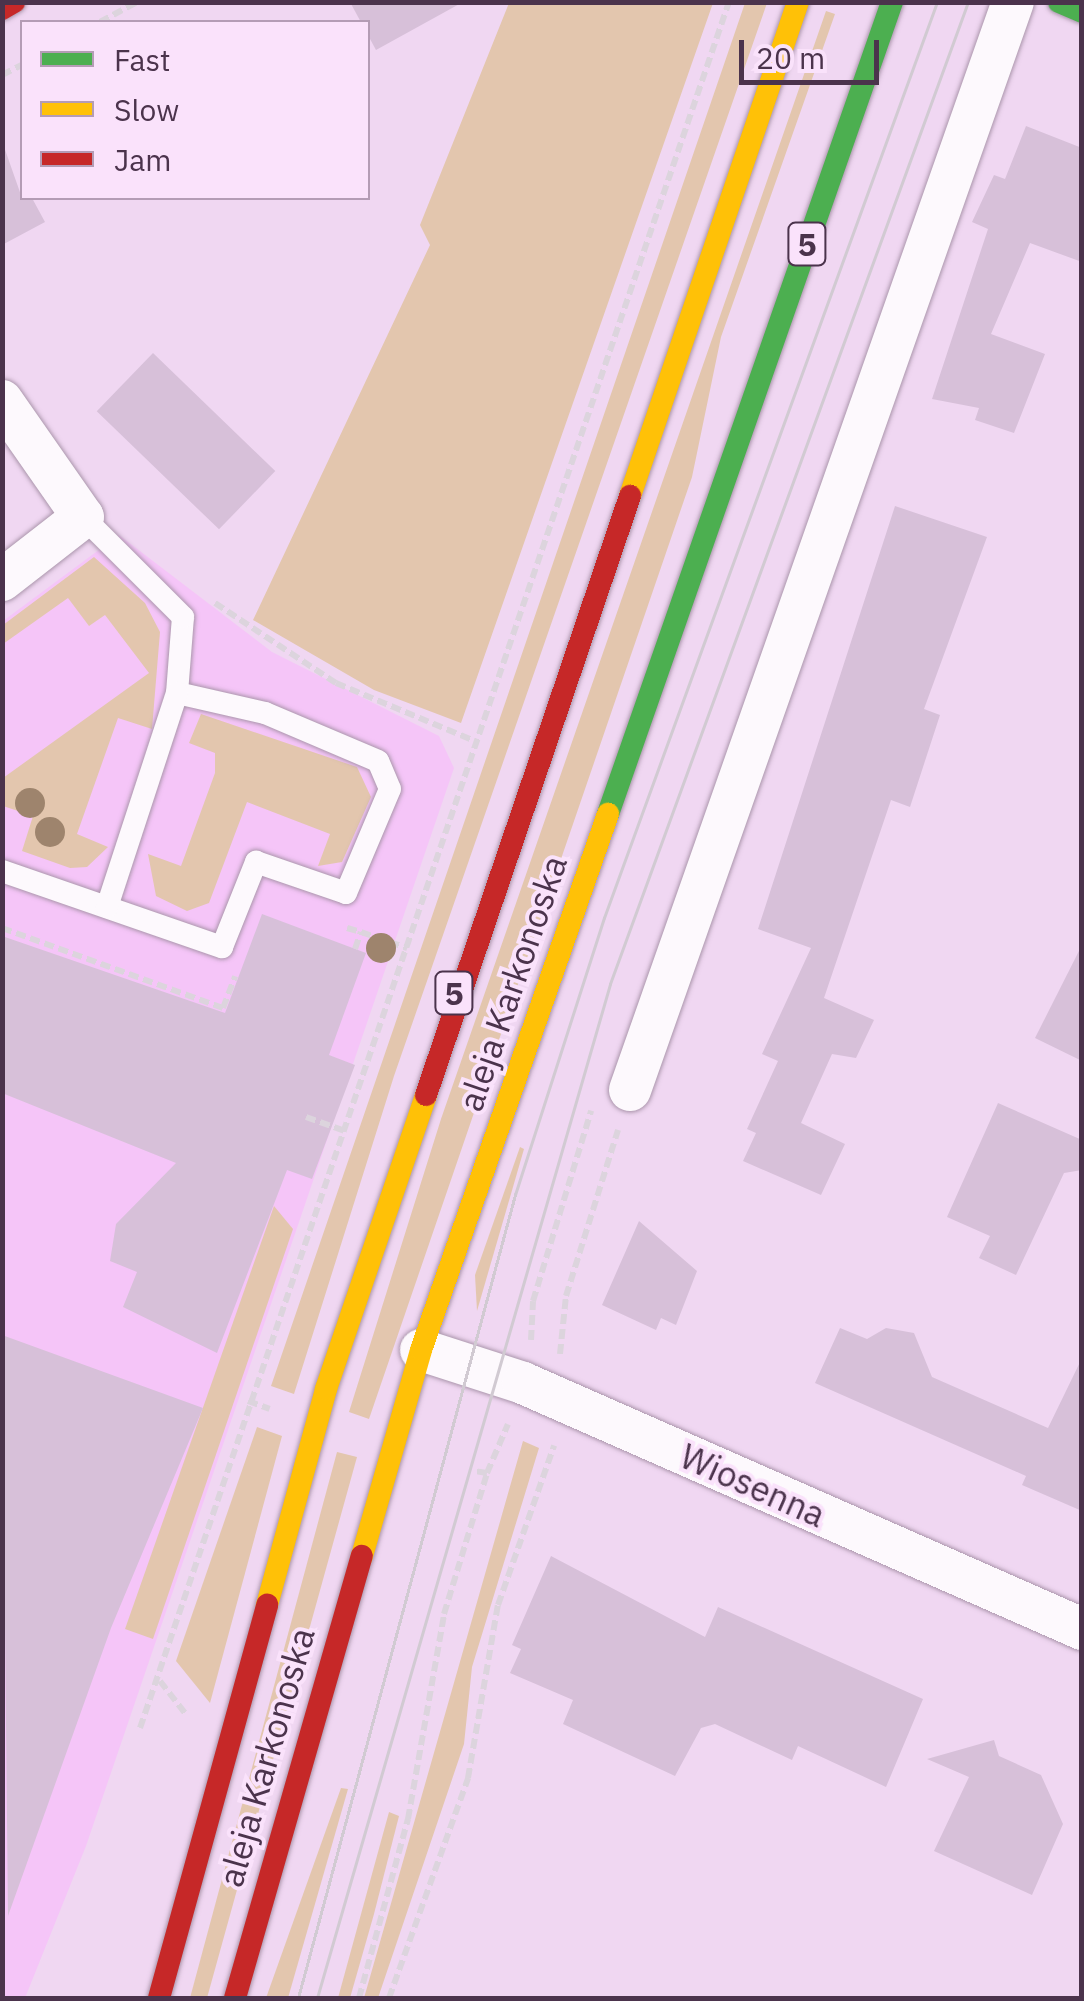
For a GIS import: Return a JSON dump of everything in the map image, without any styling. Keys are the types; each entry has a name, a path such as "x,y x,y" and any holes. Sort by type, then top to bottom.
{"main road":[{"path":"2,8 14,2"},
{"name":"aleja Karkonoska","path":"160,1998 326,1389 798,2"},
{"name":"aleja Karkonoska","path":"235,1998 421,1350 892,2"},
{"path":"1059,2 1082,12"}],"street":[{"path":"630,1090 1012,2"},
{"path":"2,401 83,517 2,580"},
{"name":"Wiosenna","path":"421,1350 559,1399 1082,1630"}],"lane":[{"path":"83,517 183,617 177,694 107,908"},
{"path":"2,871 222,947 256,862 346,894 390,789 378,760 265,713 177,694"}],"path":[{"path":"104,20 137,2"},
{"path":"140,1728 160,1681 729,2"},
{"path":"201,594 336,683 477,742"},
{"path":"355,949 361,932 407,948"},
{"path":"530,1360 533,1301 594,1104 630,1090"},
{"path":"389,1998 468,1778 481,1670 553,1452 566,1296 630,1090"},
{"path":"306,1117 346,1131"},
{"path":"358,1998 408,1819 444,1614 487,1473 517,1408"},
{"path":"475,1471 487,1473"}],"shaded area":[{"path":"509,3 713,3 461,723 374,690 253,620 430,245 420,225"},
{"path":"745,3 767,3 394,1076 294,1394 271,1386"},
{"path":"826,11 835,14 721,337 692,477 369,1419 349,1412 441,1119"},
{"path":"119,535 272,652 439,736 454,768 86,1846 25,1998 3,1998 3,621"},
{"path":"94,557 145,603 160,632 152,729 118,718 77,834 108,847 87,867 70,868 22,851 33,816 3,806 3,778 149,673 105,615 89,626 68,598 3,644 3,625"},
{"path":"201,714 357,767 371,797 342,862 318,866 330,834 247,802 209,903 187,911 156,896 148,854 181,866 215,773 215,753 189,743"},
{"path":"520,1147 524,1149 477,1311 475,1275"},
{"path":"274,1206 293,1229 153,1639 125,1629"},
{"path":"257,1427 282,1436 210,1703 176,1661"},
{"path":"523,1441 539,1448 472,1667 464,1744 378,1998 364,1998"},
{"path":"337,1452 357,1457 207,1998 190,1998"},
{"path":"341,1788 348,1789 288,1998 266,1998"},
{"path":"389,1812 399,1816 374,1914 350,1998 338,1998"}],"building":[{"path":"350,2 463,2 376,50 370,39 370,20 360,20"},
{"path":"1026,126 1082,148 1082,262 1030,243 991,334 1045,354 1014,433 975,420 979,408 932,399 988,229 972,222 994,175 1005,179"},
{"path":"2,141 20,200 33,200 45,222 2,245"},
{"path":"153,353 275,471 219,529 97,411"},
{"path":"895,506 987,537 924,709 940,715 910,807 891,800 824,998 874,1020 856,1058 832,1054 801,1123 845,1144 821,1195 743,1161 756,1133 747,1129 778,1061 762,1054 811,948 758,929"},
{"path":"262,914 366,953 329,1055 355,1065 312,1179 287,1170 217,1353 123,1307 137,1272 110,1261 116,1224 176,1163 2,1093 2,936 225,1013"},
{"path":"1082,945 1082,1061 1035,1038"},
{"path":"998,1103 1082,1140 1082,1170 1064,1173 1016,1275 979,1258 990,1236 947,1217"},
{"path":"639,1221 697,1271 676,1325 661,1318 656,1330 602,1305"},
{"path":"840,1328 867,1339 886,1328 914,1333 932,1377 1048,1428 1082,1358 1082,1511 1022,1485 1026,1476 815,1383"},
{"path":"2,1335 203,1408 111,1628 8,1916"},
{"path":"551,1556 705,1637 718,1607 923,1699 886,1787 798,1746 792,1760 715,1724 701,1728 675,1776 563,1724 573,1700 510,1673 521,1649 512,1645"},
{"path":"994,1740 999,1756 1041,1775 1063,1824 1032,1895 934,1851 969,1777 927,1759"}],"tram line":[{"path":"298,1998 515,1195 604,918 937,2"},
{"path":"317,1998 610,984 968,2"}],"traffic: fast":[{"path":"608,814 892,2"},
{"path":"1059,2 1082,12"}],"traffic: slow":[{"path":"630,496 798,2"},
{"path":"362,1556 421,1350 608,814"},
{"path":"267,1605 326,1389 426,1095"}],"traffic: jam":[{"path":"2,9 14,2"},
{"path":"426,1095 630,496"},
{"path":"235,1998 362,1556"},
{"path":"159,1998 267,1605"}]}
